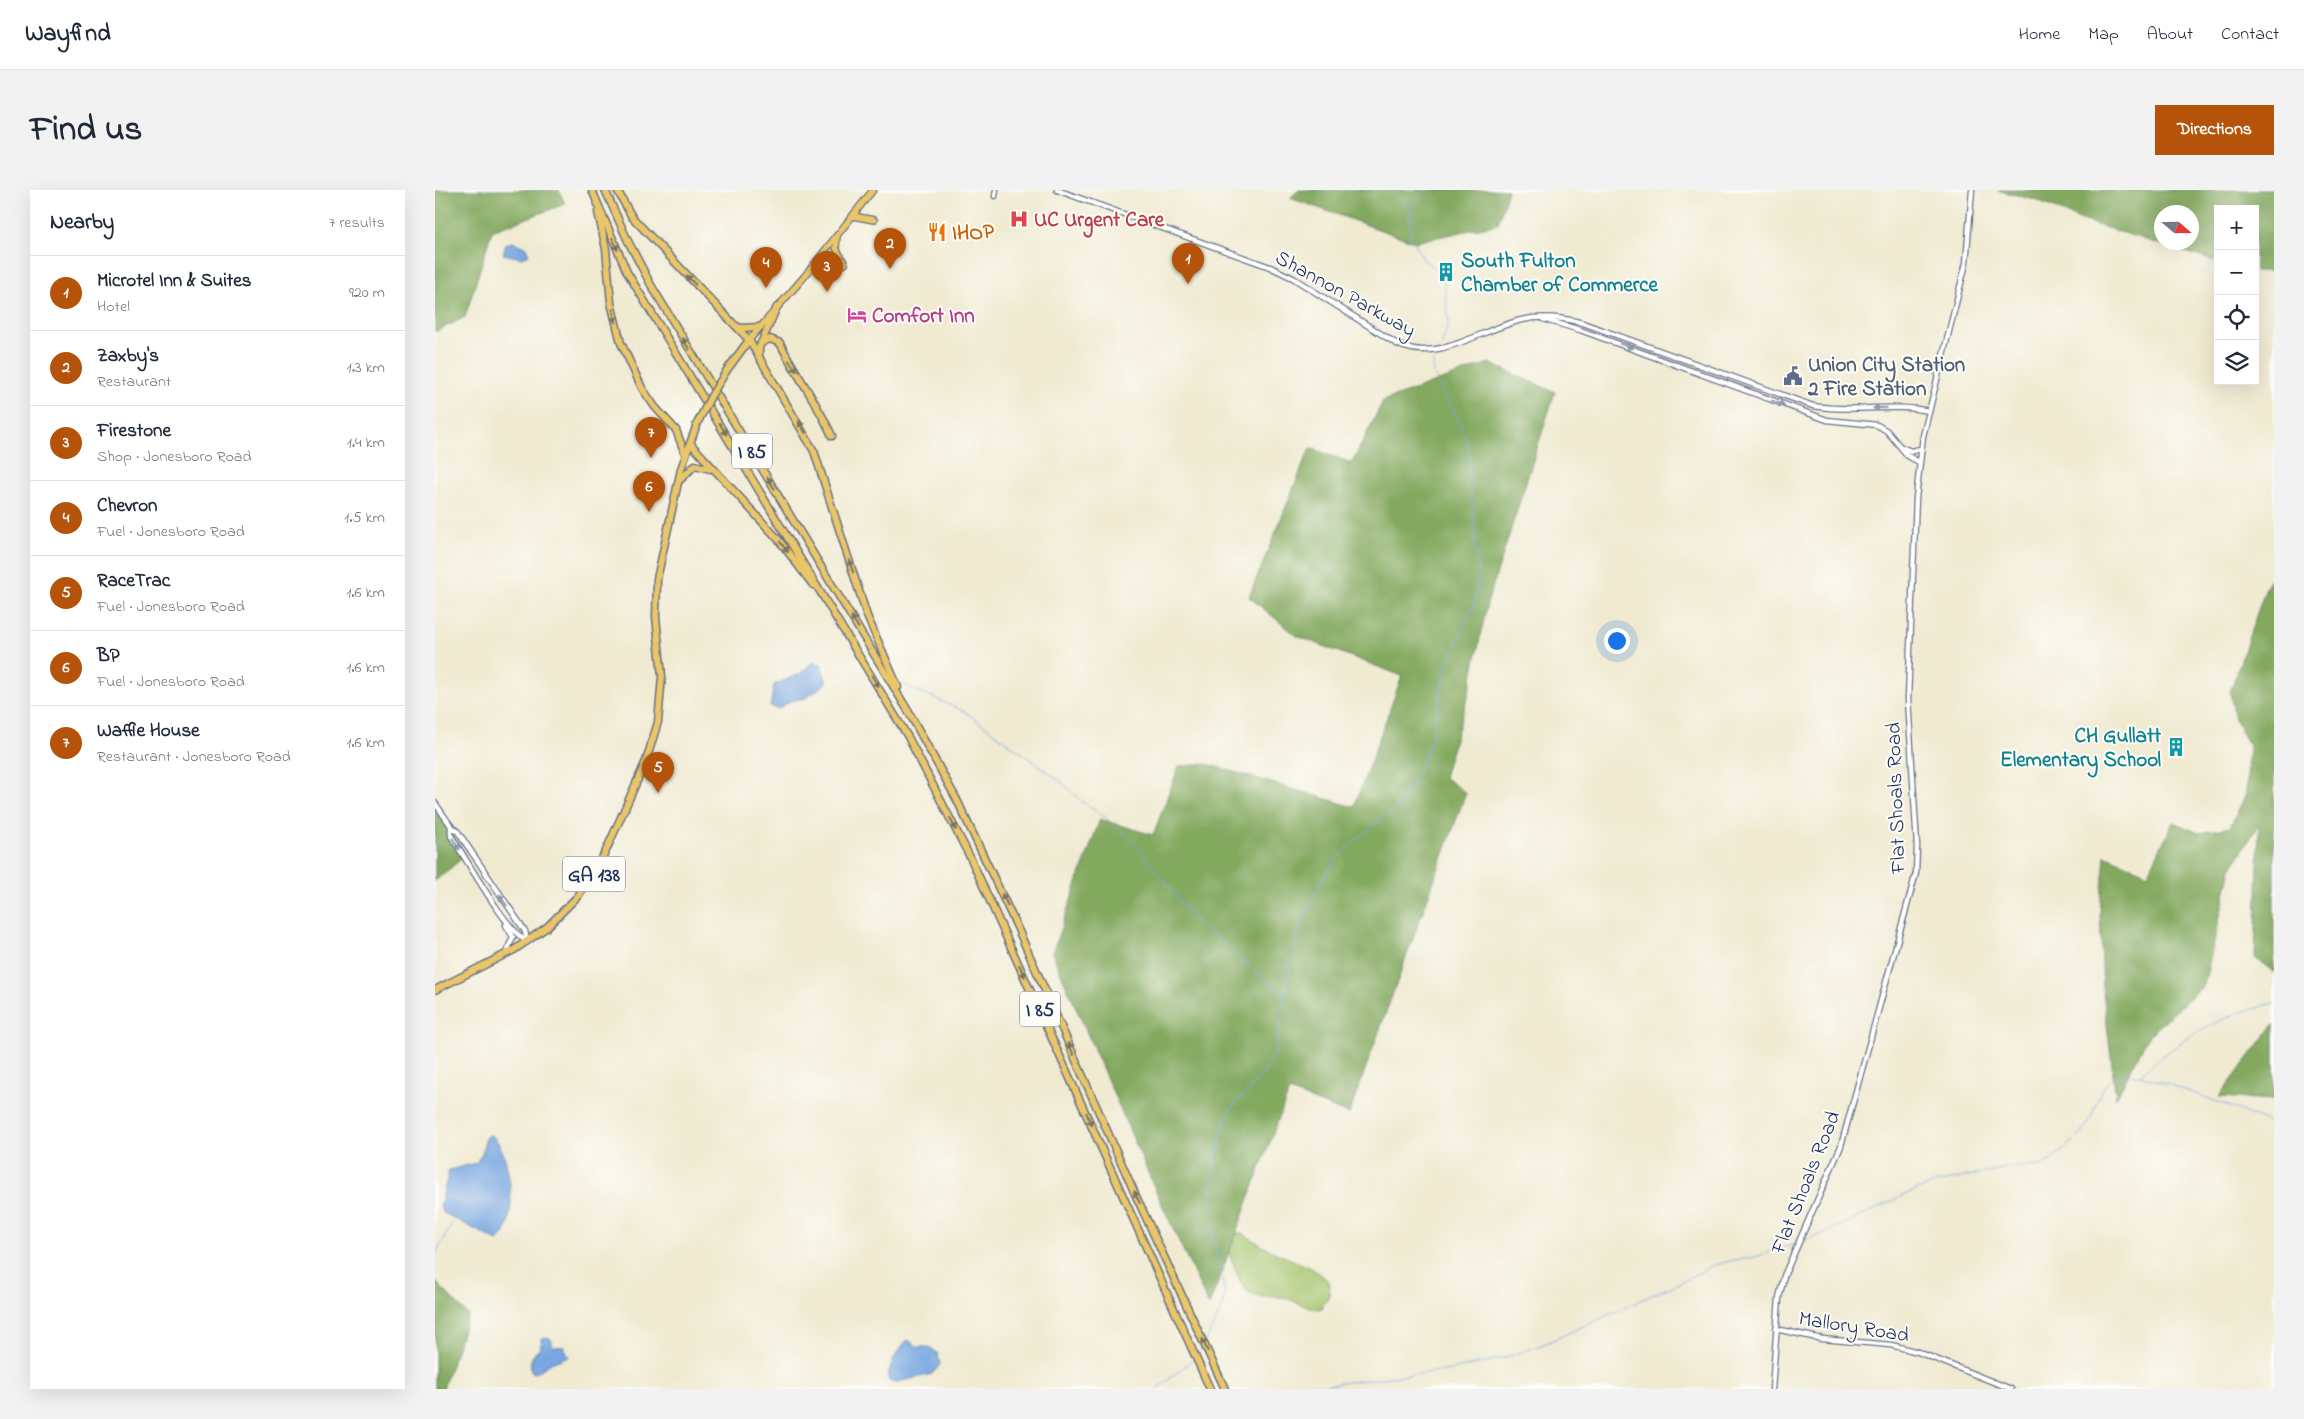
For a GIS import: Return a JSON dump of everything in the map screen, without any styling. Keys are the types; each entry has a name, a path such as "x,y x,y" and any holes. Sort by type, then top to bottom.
{"highway":[{"name":"I 85","path":"592,190 627,272 908,737 971,859 1210,1389"},
{"name":"I 85","path":"605,190 628,241 683,339 907,708 957,800 1017,927 1136,1196 1225,1389"},
{"path":"617,190 632,217 749,340 814,451 867,616 907,708"},
{"path":"596,199 606,249 611,303 621,343 642,388 655,407 676,430 686,455"},
{"path":"759,357 761,343 777,308"},
{"path":"733,324 742,328 760,327"},
{"path":"761,343 769,339 780,343 784,354 821,410 833,436"},
{"name":"GA 138","path":"435,990 527,942 563,913 591,879 605,853 638,781 654,738 659,715 662,676 656,617 657,579 678,482 697,424 711,396 749,340"},
{"path":"676,430 693,436"},
{"path":"690,443 713,471 778,539 833,611"},
{"path":"678,482 695,465 704,466 713,471"}],"main road":[{"name":"GA 138","path":"749,340 873,190"},
{"path":"853,216 874,220"},
{"path":"837,235 836,248 845,264"}],"street":[{"path":"995,196 996,190"},
{"name":"Shannon Parkway","path":"1057,190 1270,267 1293,278 1406,348 1427,352 1439,350 1509,324 1536,318 1561,318 1583,323 1813,406 1844,409 1909,407 1929,411"},
{"name":"Flat Shoals Road","path":"1772,1389 1779,1298 1784,1276 1831,1172 1844,1137 1916,873 1917,846 1909,724 1908,674 1915,508 1921,449 1966,263 1972,190"},
{"name":"Shannon Parkway","path":"1536,318 1580,330 1827,420 1877,425 1887,431 1908,456 1919,462"},
{"path":"1900,447 1911,451 1921,449"},
{"path":"435,803 451,826 458,832 525,931 527,942"},
{"path":"451,826 451,836 518,936 527,942"},
{"path":"491,896 490,901 513,935 513,941 505,954"},
{"name":"Mallory Road","path":"1777,1329 1822,1339 1891,1344 1918,1352 2011,1389"}],"green space":[{"path":"435,190 559,190 565,204 492,231 465,317 435,332"},
{"path":"1299,190 1508,190 1498,224 1415,242 1290,198"},
{"path":"1997,190 2274,190 2274,271 2259,271 2259,205 2214,205 2214,261 2179,250 2199,250 2199,205 2154,205 2154,242 2084,221 2035,200"},
{"path":"1489,363 1555,392 1487,604 1468,696 1444,777 1466,793 1349,1114 1289,1091 1209,1306 1163,1207 1052,953 1100,819 1153,835 1179,766 1207,764 1354,807 1402,676 1297,636 1249,597 1310,448 1352,463 1383,401"},
{"path":"2274,576 2274,972 2255,958 2259,824 2231,869 2204,985 2149,1035 2116,1098 2103,992 2100,912 2105,855 2148,874 2173,822 2199,833 2230,827 2246,794 2249,745 2235,720 2230,692 2267,584"},
{"path":"435,803 465,856 435,881"},
{"path":"2274,1024 2274,1100 2219,1097"},
{"path":"1237,1233 1242,1233 1268,1249 1311,1268 1324,1277 1330,1283 1329,1295 1322,1308 1313,1309 1290,1299 1261,1297 1248,1292 1234,1268 1229,1253"},
{"path":"435,1281 468,1315 443,1389 435,1389"}],"water":[{"path":"512,242 526,247 529,255 522,258 503,254 506,244"},
{"path":"813,662 821,664 827,683 806,698 790,701 778,709 770,706 774,685 799,674"},
{"path":"490,1135 497,1140 503,1152 510,1185 511,1204 509,1220 505,1233 497,1241 442,1212 440,1207 449,1170 476,1163 482,1154 486,1137"},
{"path":"549,1337 552,1341 552,1346 564,1347 569,1356 551,1363 536,1373 532,1372 530,1366 533,1356 540,1349 542,1339"},
{"path":"908,1340 918,1347 930,1347 938,1354 940,1365 932,1374 893,1383 888,1380 890,1369 897,1353"}],"waterway":[{"path":"1391,190 1410,207"},
{"path":"1427,190 1411,207 1409,226 1412,238 1424,260 1438,270 1444,281 1449,323 1441,346"},
{"path":"1206,1341 1223,1305 1225,1293 1213,1234 1210,1204 1215,1159 1226,1118 1235,1103 1261,1077 1276,1051 1292,952 1304,918 1319,885 1335,860 1357,839 1397,807 1414,782 1430,743 1447,666 1474,605 1478,581 1477,557 1467,443 1457,417 1434,374 1433,362 1440,349"},
{"path":"879,622 881,640"},
{"path":"898,682 964,711 1063,783 1081,801 1105,817 1136,846 1195,920 1283,994"},
{"path":"2140,1075 2170,1050 2202,1029 2244,1011 2274,1003"},
{"path":"1802,1241 1823,1234 1911,1192 1933,1184 2010,1167 2039,1166 2050,1161 2082,1134 2091,1118 2101,1090 2114,1077 2119,1075 2139,1075 2160,1081 2229,1106 2274,1125"},
{"path":"435,1255 455,1219"},
{"path":"1312,1389 1340,1383 1451,1370 1504,1358 1544,1344 1681,1282 1711,1266 1752,1258 1796,1243"},
{"path":"1197,1354 1202,1347"},
{"path":"1157,1389 1193,1359"}],"place":[{"name":"UC Urgent Care","path":"1019,219"},
{"name":"IHOP","path":"937,232"},
{"name":"Zaxby's","path":"890,269"},
{"name":"South Fulton Chamber of Commerce","path":"1446,272"},
{"name":"Microtel Inn & Suites","path":"1188,284"},
{"name":"Chevron","path":"766,288"},
{"name":"Firestone","path":"827,292"},
{"name":"Comfort Inn","path":"857,315"},
{"name":"Union City Station 2 Fire Station","path":"1793,376"},
{"name":"Waffle House","path":"651,458"},
{"name":"BP","path":"649,512"},
{"name":"CH Gullatt Elementary School","path":"2176,747"},
{"name":"RaceTrac","path":"658,793"}]}
